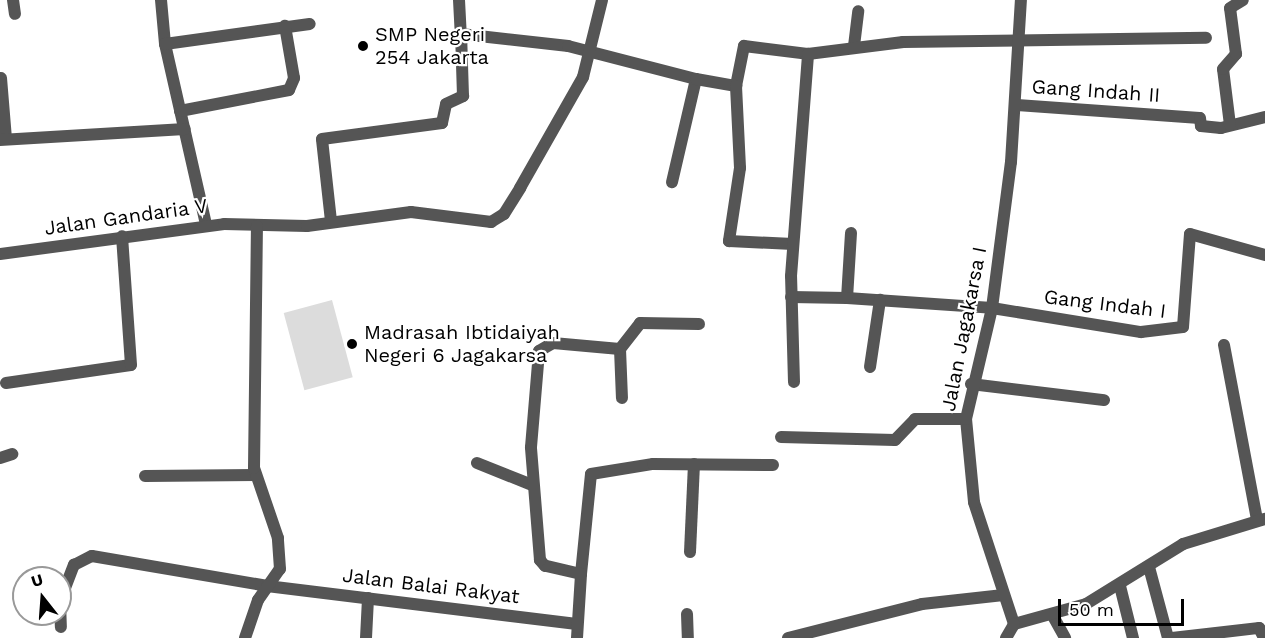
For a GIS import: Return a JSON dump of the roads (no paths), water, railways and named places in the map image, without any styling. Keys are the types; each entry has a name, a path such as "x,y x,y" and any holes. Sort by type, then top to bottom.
{"street":[{"path":"13,0 15,14"},
{"path":"161,0 165,44 206,225"},
{"path":"331,221 322,139 442,123 446,104 463,96 459,0"},
{"name":"Jalan Gandaria V","path":"0,255 206,225 257,226 411,212 482,223 500,218 552,136 583,77 602,0"},
{"name":"Jalan Jagakarsa I","path":"1014,624 974,502 966,419 971,384 992,308 1017,105 1021,0"},
{"path":"1244,0 1230,8 1236,54 1223,69 1230,125 1265,117"},
{"path":"854,46 858,11"},
{"path":"165,44 310,24"},
{"path":"180,111 289,90 294,78 285,26"},
{"path":"460,34 590,50 696,80 736,86"},
{"path":"793,244 729,241 740,168 736,86 744,46 808,54 854,46 1019,40 1206,38"},
{"path":"794,382 791,297 793,244 808,54"},
{"path":"1,78 3,140 100,138 184,129"},
{"path":"672,182 696,80"},
{"name":"Gang Indah II","path":"1017,105 1200,118 1202,126 1230,125"},
{"path":"245,638 267,586 280,569 280,552 255,475 257,226"},
{"path":"847,298 851,233"},
{"name":"Gang Indah I","path":"992,308 1111,329 1177,332 1184,327 1189,235 1265,255"},
{"path":"6,383 131,365 123,236"},
{"path":"791,297 847,298 992,308"},
{"path":"870,367 880,300"},
{"path":"622,398 620,349 640,323 699,324"},
{"path":"581,574 541,564 532,486 540,348 553,343 620,349"},
{"path":"1006,638 1014,624 1053,616 1120,586 1183,544 1261,519 1224,345"},
{"path":"971,384 1104,400"},
{"path":"781,437 895,440 915,419 966,419"},
{"path":"477,463 532,486"},
{"path":"690,552 694,464"},
{"path":"577,638 575,624 591,474 617,466 773,465"},
{"path":"145,476 255,475"},
{"name":"Jalan Balai Rakyat","path":"72,568 86,556 267,586 575,624"},
{"path":"1149,567 1170,638 1259,628 1264,638"},
{"path":"1120,586 1133,638"},
{"path":"788,638 922,604 1004,595"},
{"path":"366,638 368,598"},
{"path":"687,614 688,638"},
{"path":"1053,616 1065,638"}],"place":[{"name":"SMP Negeri 254 Jakarta","path":"363,46"},
{"name":"Madrasah Ibtidaiyah Negeri 6 Jagakarsa","path":"352,344"}]}
